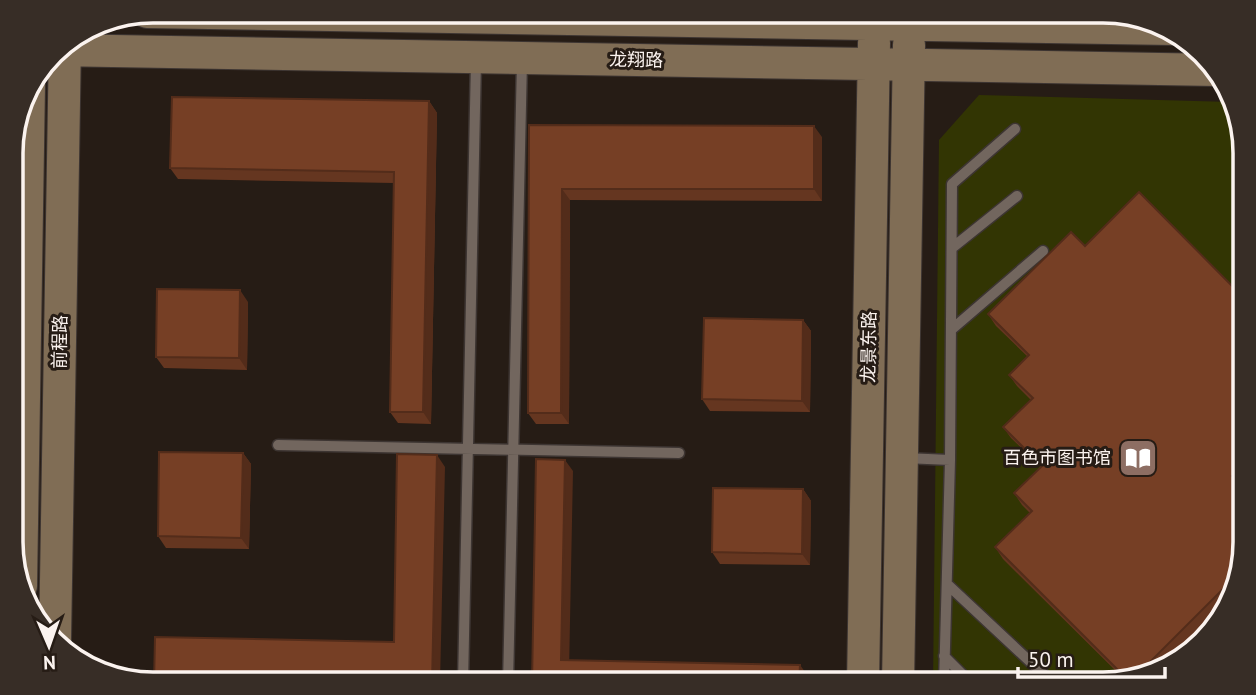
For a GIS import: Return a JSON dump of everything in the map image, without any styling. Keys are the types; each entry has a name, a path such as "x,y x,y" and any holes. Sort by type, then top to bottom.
{"main road":[{"name":"龙景东路","path":"863,672 875,23"},
{"name":"龙景东路","path":"898,672 910,23"},
{"path":"1030,23 1138,28"},
{"name":"龙翔路","path":"76,48 1202,70"},
{"name":"前程路","path":"55,611 62,60"},
{"name":"前程路","path":"23,461 29,115"}],"lane":[{"path":"463,672 476,57"},
{"path":"508,672 522,58"},
{"path":"944,672 950,460 952,184 1015,130"},
{"path":"952,248 1017,196"},
{"path":"951,330 1043,251"},
{"path":"278,445 679,453"},
{"path":"902,458 950,460"},
{"path":"947,584 1041,672"},
{"path":"944,656 960,672"}],"shaded area":[{"path":"979,95 1223,102 1231,127 1233,144 1231,568 1220,600 1206,621 1182,645 1153,662 1112,672 933,672 939,140"}],"building":[{"path":"172,97 429,101 423,412 390,412 394,172 170,168"},
{"path":"529,125 814,126 814,189 562,189 561,413 528,413"},
{"name":"百色市图书馆","path":"1139,192 1233,287 1231,568 1225,587 1148,664 1119,671 995,547 1032,511 1014,493 1042,466 1003,427 1033,398 1009,375 1029,355 988,314 1071,232 1085,246"},
{"path":"157,289 240,290 239,358 156,357"},
{"path":"704,318 803,320 802,401 702,399"},
{"path":"159,452 243,453 241,538 158,536"},
{"path":"397,454 437,455 432,672 154,672 155,637 394,642"},
{"path":"536,459 565,460 561,660 800,665 800,672 532,672"},
{"path":"713,488 803,489 802,554 712,552"}],"place":[{"name":"百色市图书馆","path":"1138,458"}]}
